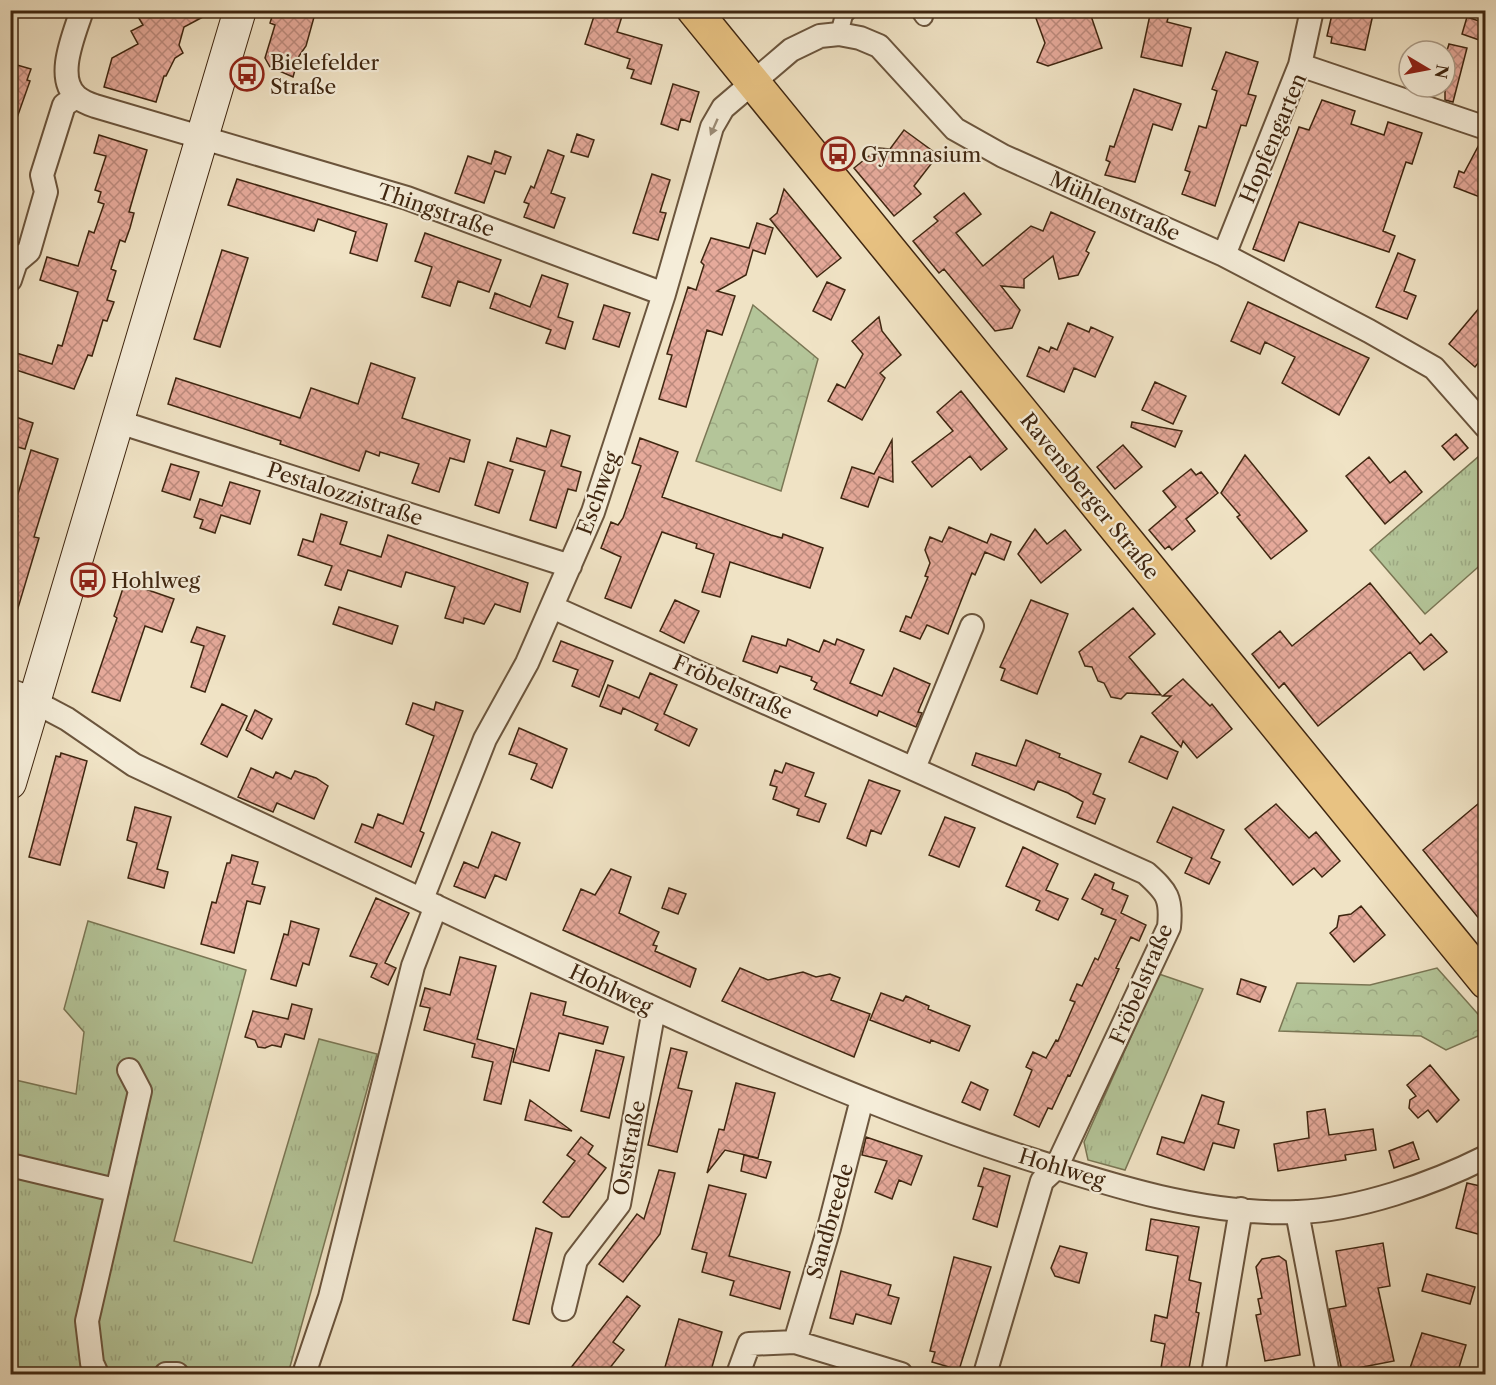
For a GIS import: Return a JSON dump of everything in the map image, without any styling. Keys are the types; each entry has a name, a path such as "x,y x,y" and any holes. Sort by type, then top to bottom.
{"main road":[{"path":"10,783 22,697 119,422 240,10"},
{"name":"Ravensberger Straße","path":"694,10 751,84 1485,982"}],"street":[{"path":"10,280 16,262 29,251 46,192 42,175 64,105 76,97 68,80 67,61 82,10"},
{"path":"839,34 844,15 849,10"},
{"path":"1300,65 1312,10"},
{"name":"Mühlenstraße","path":"751,84 791,50 820,36 839,34 860,38 879,46 955,129 1004,156 1224,255 1434,368 1485,427"},
{"name":"Hopfengarten","path":"1224,255 1300,65 1485,128"},
{"name":"Eschweg","path":"304,1374 330,1297 429,903 485,739 527,663 593,512 664,294 712,127 723,108 751,84"},
{"name":"Thingstraße","path":"76,97 95,106 407,198 664,294"},
{"name":"Pestalozzistraße","path":"119,422 570,566"},
{"name":"Fröbelstraße","path":"552,607 1146,873 1166,891 1171,909 1169,927 1056,1168"},
{"path":"914,768 972,626"},
{"name":"Hohlweg","path":"22,697 67,719 134,765 654,1009 862,1099 934,1127 1056,1168 1186,1202 1241,1209 1297,1212 1342,1206 1389,1194 1458,1171 1485,1157"},
{"name":"Oststraße","path":"564,1309 576,1260 619,1204 654,1009"},
{"path":"97,1374 92,1363 87,1322 115,1190 140,1091 129,1070"},
{"name":"Sandbreede","path":"795,1342 829,1228 862,1099"},
{"path":"10,1165 115,1190"},
{"path":"985,1374 1042,1181 1056,1168"},
{"path":"1213,1374 1241,1209"},
{"path":"1297,1212 1328,1374"},
{"path":"738,1374 749,1344 795,1342 901,1374"},
{"path":"166,1374 177,1374"}],"green space":[{"path":"753,305 818,359 781,491 696,461"},
{"path":"1485,451 1485,561 1425,614 1370,550"},
{"path":"88,921 246,970 174,1241 252,1263 319,1039 377,1054 288,1374 11,1374 11,1079 76,1094 84,1032 64,1009"},
{"path":"1437,968 1485,1022 1485,1033 1446,1050 1421,1036 1279,1031 1297,983 1370,985"},
{"path":"1159,974 1203,989 1125,1170 1088,1160 1084,1142"}],"building":[{"path":"134,10 216,10 184,27 179,45 183,53 175,58 164,76 156,102 104,87 112,58 138,44 131,31 143,25"},
{"path":"274,10 316,10 306,46 299,56 293,77 270,67 265,58 275,25 270,23"},
{"path":"596,10 624,10 617,32 662,45 651,84 631,78 634,70 627,68 630,59 585,44"},
{"path":"1033,10 1089,10 1102,48 1048,66 1037,62 1045,43"},
{"path":"1151,10 1170,10 1167,22 1191,28 1182,66 1141,57"},
{"path":"1333,10 1374,10 1365,50 1331,43 1332,37 1327,36"},
{"path":"1467,17 1485,23 1482,41 1462,34"},
{"path":"1457,46 1467,48 1457,87"},
{"path":"1226,52 1258,62 1248,94 1256,96 1246,126 1241,125 1215,206 1182,194 1190,172 1185,170 1199,126 1206,128 1217,91 1212,89"},
{"path":"10,63 31,69 27,80 30,81 13,129 10,129"},
{"path":"673,84 699,92 690,122 681,119 678,130 661,124"},
{"path":"1134,89 1181,104 1172,130 1153,124 1135,182 1105,175 1110,162 1106,160 1110,146 1114,147"},
{"path":"1322,100 1355,111 1351,124 1384,135 1388,122 1422,133 1412,164 1406,162 1383,231 1395,236 1389,252 1299,222 1284,261 1253,249 1299,127 1309,130"},
{"path":"904,130 938,155 914,186 921,194 894,216 854,168 879,148 890,149"},
{"path":"577,134 594,140 588,157 571,152"},
{"path":"99,135 147,150 129,212 134,213 130,228 125,242 120,240 111,269 116,271 107,300 114,302 107,321 103,320 92,356 88,355 74,389 10,368 10,351 52,364 58,345 62,346 78,292 40,280 47,257 78,266 89,231 94,233 104,204 98,202 101,192 95,190 106,156 94,153"},
{"path":"1481,141 1485,141 1485,199 1454,187 1459,171 1464,173"},
{"path":"548,150 564,156 551,193 565,198 554,228 524,217 529,204 524,202 531,186 534,188"},
{"path":"495,151 511,157 505,174 495,171 484,203 455,193 468,156 491,164"},
{"path":"652,174 670,180 660,212 666,213 658,240 633,233"},
{"path":"237,179 387,224 377,261 350,253 356,232 318,219 314,231 228,205"},
{"path":"784,189 841,258 817,277 770,219 777,213"},
{"path":"964,193 981,214 956,233 983,266 1031,226 1043,231 1051,212 1095,232 1086,251 1089,253 1078,275 1059,279 1053,256 1024,279 1024,288 1001,286 1020,310 1012,328 995,331 944,269 939,273 913,241 938,221 934,217"},
{"path":"757,223 773,228 765,254 753,250 746,275 717,291 735,296 722,335 707,330 686,407 659,399 672,355 667,354 688,287 696,290 704,265 701,262 711,238 749,248"},
{"path":"425,233 501,260 489,292 458,281 450,306 422,297 432,267 415,261"},
{"path":"222,250 248,258 220,347 194,339"},
{"path":"1398,253 1415,260 1404,291 1416,296 1407,319 1376,307"},
{"path":"542,275 568,284 558,317 573,322 565,349 546,343 551,330 490,308 495,293 530,307"},
{"path":"827,282 845,290 831,320 813,311"},
{"path":"1485,301 1485,354 1475,367 1449,344"},
{"path":"1248,302 1369,358 1339,415 1282,383 1295,357 1265,342 1260,354 1231,341"},
{"path":"604,305 630,313 619,347 593,339"},
{"path":"879,317 882,331 901,355 880,373 885,378 862,420 828,401 837,384 845,388 863,354 852,341"},
{"path":"1068,323 1089,332 1091,327 1113,337 1095,377 1074,368 1064,392 1027,376 1039,347 1049,352 1051,347 1057,350"},
{"path":"371,363 415,378 402,418 470,440 464,462 450,458 439,492 412,483 419,464 380,452 379,456 366,451 359,471 280,444 281,441 168,404 176,378 300,418 311,388 358,404"},
{"path":"1155,382 1186,396 1173,424 1142,410"},
{"path":"961,391 1007,449 981,470 970,456 932,487 912,462 953,431 937,412"},
{"path":"10,415 33,423 25,449 10,445"},
{"path":"1132,422 1182,431 1175,447 1131,427"},
{"path":"551,430 570,436 561,466 581,472 576,491 568,489 556,528 530,520 545,471 510,461 517,438 546,447"},
{"path":"1456,434 1468,448 1454,460 1442,446"},
{"path":"640,438 678,452 662,497 771,535 782,538 783,534 823,548 810,588 730,562 720,597 702,592 714,554 696,548 697,544 662,532 631,608 605,598 621,557 601,548 611,522 618,525 623,518 641,466 632,463"},
{"path":"892,440 893,482 879,477 868,507 841,498 852,467 874,474"},
{"path":"1123,445 1142,467 1115,489 1097,467"},
{"path":"31,450 58,459 34,537 39,538 15,618 10,617 10,540 18,516 12,514"},
{"path":"1245,455 1307,531 1271,559 1237,517 1240,515 1221,493"},
{"path":"1369,457 1390,483 1405,471 1422,492 1385,524 1346,476"},
{"path":"488,462 513,470 499,513 475,505"},
{"path":"171,464 199,472 190,500 162,491"},
{"path":"1191,469 1196,475 1201,472 1218,493 1186,519 1195,531 1172,550 1169,546 1165,549 1149,530 1176,507 1163,491"},
{"path":"230,482 260,491 250,524 221,515 215,533 200,528 203,520 194,517 200,499 222,506"},
{"path":"321,514 347,522 340,544 381,557 388,535 528,583 520,612 495,604 484,624 464,618 463,623 445,618 455,587 406,572 401,587 348,570 341,590 325,585 332,566 298,555 303,539 313,542"},
{"path":"949,527 987,543 991,534 1011,542 1004,560 985,552 975,575 972,573 948,634 927,625 920,639 900,631 906,616 911,618 928,577 925,576 930,563 925,550 930,537 942,542"},
{"path":"1035,529 1047,544 1065,530 1081,550 1041,583 1018,554"},
{"path":"125,582 174,599 162,632 145,626 120,701 92,692 117,618 114,616"},
{"path":"1370,583 1420,644 1431,634 1447,652 1424,670 1410,652 1318,726 1284,683 1279,688 1252,654 1280,631 1292,646"},
{"path":"675,600 699,611 684,643 660,631"},
{"path":"1031,600 1068,614 1037,694 1001,680 1005,669 1000,667"},
{"path":"339,607 398,626 392,644 333,624"},
{"path":"1133,608 1155,634 1129,657 1161,695 1127,693 1121,699 1111,697 1104,683 1098,681 1092,667 1085,666 1079,652"},
{"path":"197,627 225,636 205,692 191,687 204,646 191,642"},
{"path":"752,636 786,646 788,639 819,652 824,640 835,645 837,639 864,650 850,683 882,696 894,668 930,684 918,712 922,713 916,727 879,711 877,716 814,689 817,683 811,680 812,677 780,666 777,673 743,661"},
{"path":"561,641 613,661 599,697 572,686 578,670 553,661"},
{"path":"650,673 677,685 664,714 697,729 689,746 655,730 658,724 623,708 621,714 600,706 608,685 639,698"},
{"path":"1183,679 1210,706 1212,704 1232,729 1197,758 1183,741 1181,747 1152,713 1171,696 1163,696"},
{"path":"436,702 463,711 420,831 424,833 411,867 355,842 362,824 373,828 378,814 403,824 434,736 406,724 413,703 434,710"},
{"path":"222,704 247,716 227,757 201,744"},
{"path":"255,710 272,719 262,739 246,730"},
{"path":"519,728 567,749 552,788 531,779 537,764 509,754"},
{"path":"1141,736 1178,752 1167,779 1129,762"},
{"path":"1026,740 1060,754 1059,757 1101,774 1093,794 1105,799 1095,824 1077,817 1083,802 1068,793 1038,781 1034,790 972,765 976,753 1016,766"},
{"path":"61,753 87,761 60,865 29,857 56,756 60,757"},
{"path":"786,763 814,773 805,796 826,804 819,822 797,815 799,809 773,799 777,787 770,785 775,770 782,773"},
{"path":"251,768 273,778 276,772 291,779 295,771 316,778 328,786 314,819 277,803 273,812 238,797"},
{"path":"869,780 900,791 881,834 871,830 866,846 847,838"},
{"path":"1485,798 1485,926 1423,850"},
{"path":"1276,804 1309,838 1316,832 1340,861 1322,877 1314,868 1293,885 1245,829"},
{"path":"135,807 171,817 157,869 168,872 164,888 128,878 137,843 127,840"},
{"path":"1173,807 1224,830 1211,858 1220,862 1209,884 1185,873 1192,858 1157,842"},
{"path":"945,817 975,828 959,867 929,855"},
{"path":"492,832 520,843 506,880 495,875 485,898 454,886 464,862 478,868"},
{"path":"1023,847 1058,864 1046,890 1068,899 1058,920 1036,910 1040,901 1006,886"},
{"path":"232,855 258,862 252,884 265,887 260,904 247,901 234,953 201,944 212,902 216,903 227,863 230,863"},
{"path":"611,869 631,877 619,913 659,932 653,945 657,946 655,951 696,969 690,987 563,930 581,889 595,895"},
{"path":"1095,874 1114,883 1112,889 1128,896 1121,913 1146,925 1139,941 1131,937 1116,968 1119,969 1070,1076 1068,1075 1052,1109 1048,1108 1039,1127 1014,1115 1032,1070 1026,1067 1033,1052 1046,1058 1056,1040 1058,1041 1075,1002 1070,1000 1077,984 1082,986 1095,958 1098,960 1116,920 1101,914 1103,909 1082,899"},
{"path":"669,888 686,894 678,914 662,908"},
{"path":"376,898 409,913 385,963 396,968 388,985 371,977 377,964 350,956"},
{"path":"1361,906 1385,935 1354,962 1330,933 1337,927 1339,916 1351,914"},
{"path":"291,921 319,929 309,965 303,963 296,986 271,979 284,934 288,935"},
{"path":"460,957 496,966 477,1039 514,1049 501,1104 484,1100 493,1062 472,1057 475,1044 424,1030 430,1008 420,1006 425,988 450,995"},
{"path":"740,968 768,980 803,972 816,977 830,974 840,978 831,1000 870,1014 854,1057 722,1001"},
{"path":"1241,979 1266,987 1260,1002 1237,994"},
{"path":"531,993 566,1002 563,1015 608,1027 603,1044 559,1033 549,1071 513,1062"},
{"path":"881,993 903,1001 906,996 929,1006 928,1009 970,1026 959,1051 931,1040 930,1043 870,1020"},
{"path":"292,1004 312,1009 304,1039 285,1034 281,1047 272,1045 265,1048 258,1047 255,1040 245,1037 253,1011 288,1019"},
{"path":"671,1048 687,1052 678,1088 692,1091 677,1152 648,1145"},
{"path":"596,1050 624,1057 609,1118 581,1111"},
{"path":"1430,1065 1459,1100 1437,1122 1428,1110 1418,1118 1409,1108 1410,1100 1416,1096 1407,1085"},
{"path":"971,1082 988,1090 980,1110 962,1102"},
{"path":"736,1083 775,1093 758,1158 725,1150 707,1173 719,1129 724,1130"},
{"path":"1202,1095 1224,1102 1218,1124 1239,1130 1234,1148 1213,1143 1204,1170 1157,1154 1162,1137 1184,1143"},
{"path":"530,1100 572,1131 525,1120"},
{"path":"1325,1109 1329,1135 1373,1129 1376,1150 1345,1155 1346,1160 1278,1171 1274,1144 1309,1138 1307,1112"},
{"path":"581,1137 593,1146 588,1154 606,1168 569,1217 562,1217 543,1202 575,1161 567,1155"},
{"path":"866,1137 922,1156 911,1185 899,1180 892,1199 875,1192 887,1161 862,1155"},
{"path":"1413,1142 1419,1159 1394,1168 1389,1151"},
{"path":"744,1155 771,1162 766,1178 741,1171"},
{"path":"984,1168 1010,1176 997,1227 973,1219 983,1187 978,1186"},
{"path":"659,1170 675,1173 660,1234 623,1282 599,1264 637,1214 644,1219"},
{"path":"1467,1183 1485,1187 1485,1236 1456,1228"},
{"path":"709,1185 746,1194 729,1256 790,1272 780,1309 730,1295 734,1281 702,1272 707,1253 692,1249"},
{"path":"1151,1219 1199,1227 1189,1280 1201,1283 1196,1312 1199,1313 1188,1374 1160,1374 1165,1344 1151,1341 1155,1315 1167,1318 1178,1256 1146,1250"},
{"path":"536,1228 552,1233 529,1324 513,1320"},
{"path":"1383,1243 1390,1286 1378,1288 1394,1361 1342,1371 1329,1309 1346,1306 1336,1251"},
{"path":"1060,1246 1087,1253 1079,1283 1055,1276 1051,1268"},
{"path":"1279,1256 1286,1261 1300,1355 1265,1361 1256,1315 1261,1314 1258,1299 1262,1298 1256,1267 1262,1259"},
{"path":"954,1257 991,1267 959,1370 932,1362 935,1352 930,1351"},
{"path":"841,1271 891,1285 888,1295 899,1298 891,1324 856,1314 853,1324 830,1318"},
{"path":"1427,1274 1475,1287 1470,1304 1422,1291"},
{"path":"627,1296 640,1306 613,1342 624,1350 605,1374 566,1374"},
{"path":"679,1319 722,1332 710,1374 663,1374"},
{"path":"1422,1333 1466,1345 1457,1374 1408,1374"}],"place":[{"name":"Bielefelder Straße","path":"247,74"},
{"name":"Gymnasium","path":"838,154"},
{"name":"Hohlweg","path":"88,580"}]}
